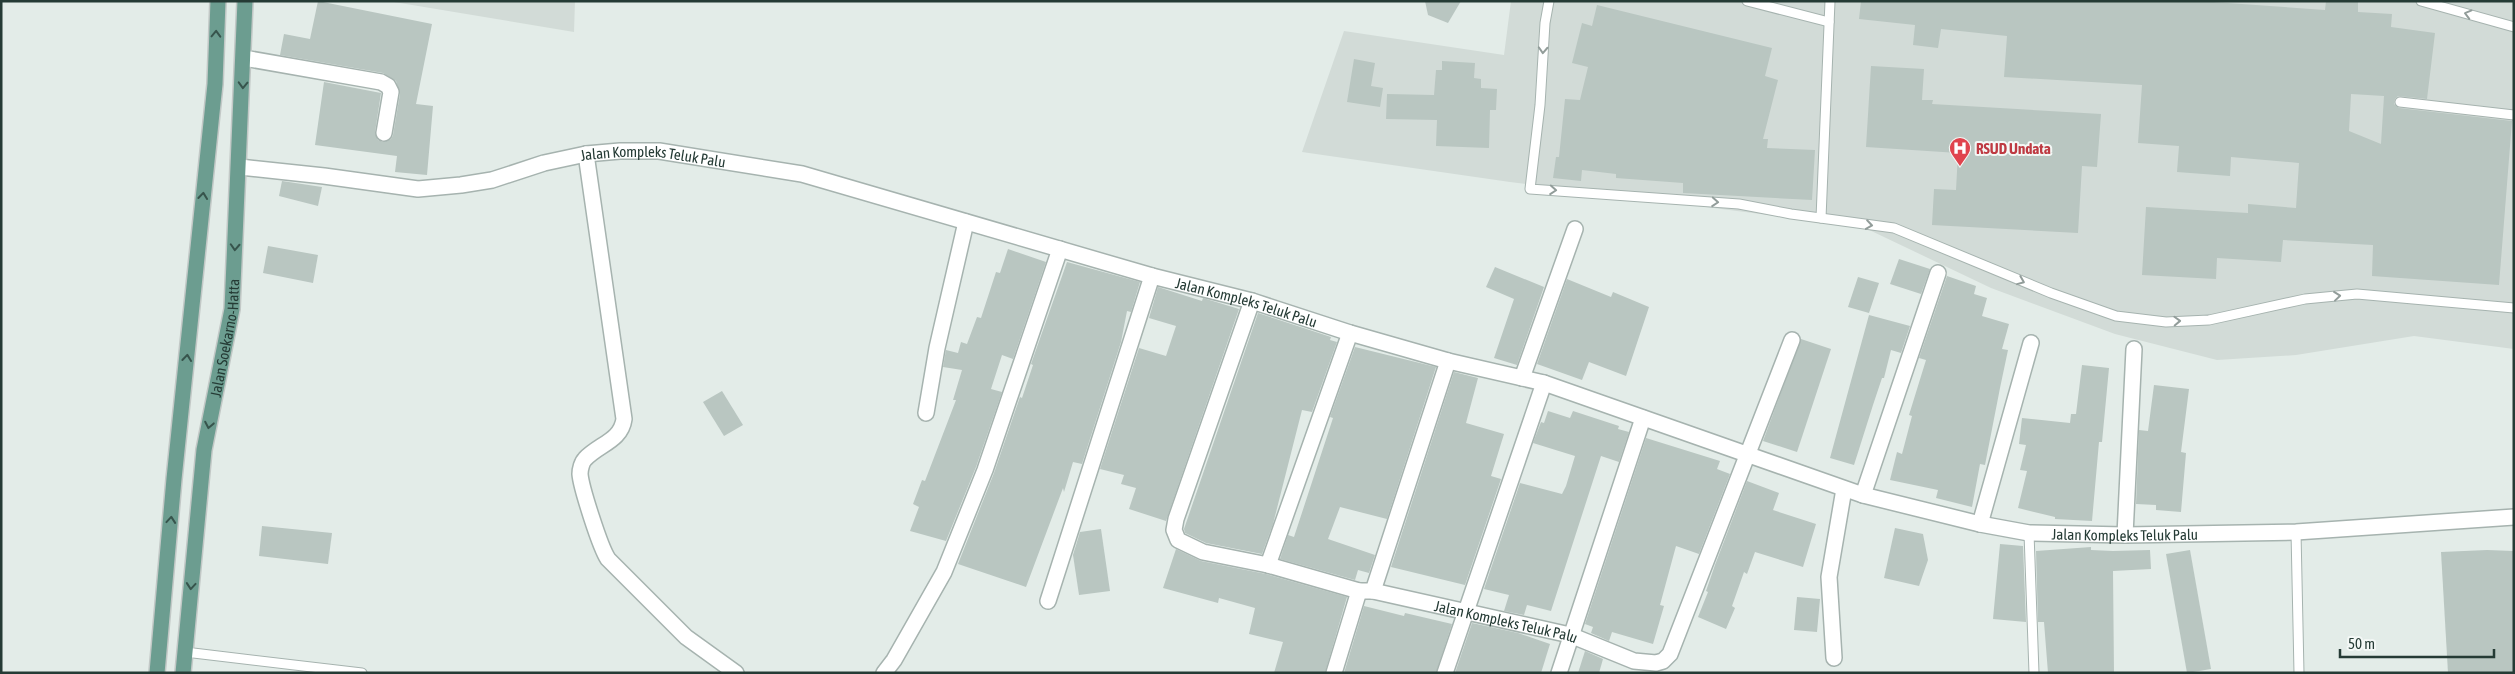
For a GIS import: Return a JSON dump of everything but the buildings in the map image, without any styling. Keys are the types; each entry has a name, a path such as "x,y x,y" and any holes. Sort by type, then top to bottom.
{"main road":[{"name":"Jalan Soekarno-Hatta","path":"157,673 174,479 215,84 218,1"},
{"name":"Jalan Soekarno-Hatta","path":"183,673 204,450 232,308 240,167 245,1"}],"street":[{"path":"244,58 381,82 388,86 391,92 384,133"},
{"name":"Jalan Kompleks Teluk Palu","path":"240,167 418,189 492,180 544,163 586,154 620,150 659,151 802,174 1152,276 1252,301 1350,333 1448,361 1544,382 1748,456 1863,495 1980,524 2028,533 2125,536 2296,532 2514,517"},
{"path":"586,154 624,419 623,428 617,435 585,460 581,467 580,474 595,526 603,551 608,559 686,637 736,673"},
{"path":"926,413 937,348 966,222"},
{"path":"1522,378 1575,229"},
{"path":"884,673 894,660 944,572 985,470 1060,249"},
{"path":"1863,495 1938,273"},
{"path":"1048,601 1152,276"},
{"name":"Jalan Kompleks Teluk Palu","path":"1252,301 1184,494 1174,530 1178,540 1203,552 1268,566 1366,591 1466,611 1570,635 1634,661 1649,664 1666,659 1748,456"},
{"path":"1268,566 1350,333"},
{"path":"1748,456 1792,340"},
{"path":"1980,524 2031,343"},
{"path":"2125,536 2134,349"},
{"path":"1334,673 1366,591 1448,361"},
{"path":"1445,673 1544,382"},
{"path":"1559,673 1643,418"},
{"path":"1834,658 1829,577 1844,488"}],"lane":[{"path":"1549,1 1545,23 1540,105 1530,189 1739,204 1894,228 2051,293 2116,316 2166,322 2209,320 2305,300 2357,294 2514,308"},
{"path":"1747,1 1829,22"},
{"path":"1821,218 1830,1"},
{"path":"2421,1 2514,26"},
{"path":"2400,102 2514,115"},
{"path":"2296,532 2299,673"},
{"path":"2028,533 2034,673"},
{"path":"185,652 362,673"}],"shaded area":[{"path":"388,1 575,1 574,32"},
{"name":"RSUD Undata","path":"1511,1 2514,1 2514,349 2414,336 2296,355 2217,360 2115,334 1991,288 1863,227 1510,182 1302,152 1344,31 1504,55"}],"place":[{"name":"RSUD Undata","path":"1960,167"}]}
